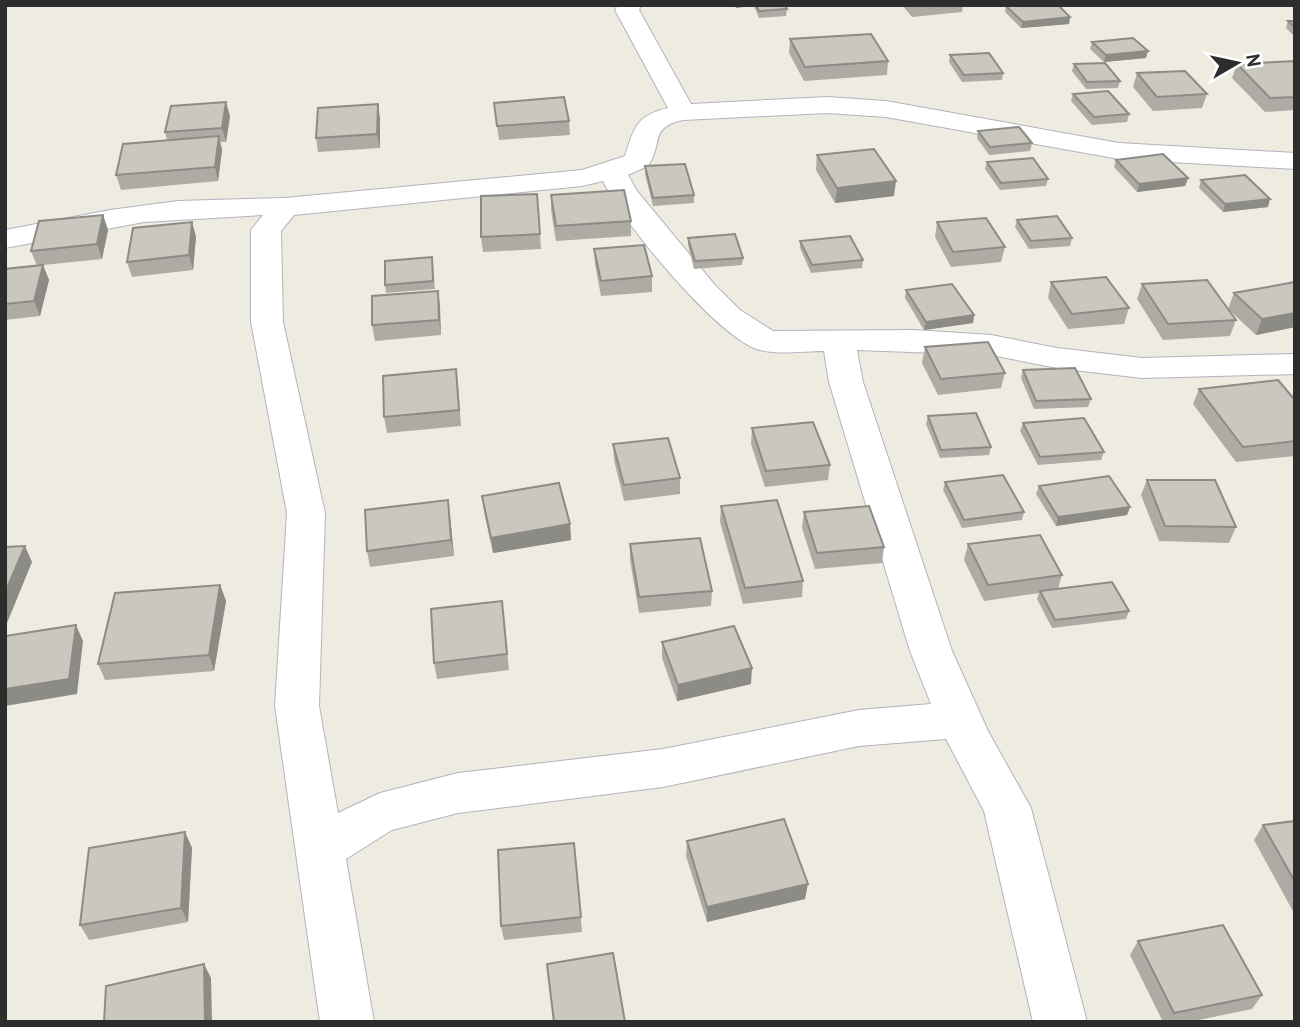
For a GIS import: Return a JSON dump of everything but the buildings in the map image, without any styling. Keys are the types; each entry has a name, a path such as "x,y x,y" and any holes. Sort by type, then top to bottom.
{"street":[{"path":"630,5 627,10 683,112"},
{"path":"5,239 107,217 189,207 285,207 569,180 612,170 638,160 646,131 658,118 683,112 827,105 886,109 1119,150 1295,161"},
{"path":"612,170 624,194 703,291 729,317 766,341 839,340 991,345 1057,358 1142,368 1295,364"},
{"path":"285,207 266,230 267,322 306,513 297,706 347,1022"},
{"path":"839,340 846,382 931,651 960,720 1007,808 1059,1022"},
{"path":"320,849 380,813 458,793 663,768 859,728 960,720"}]}
